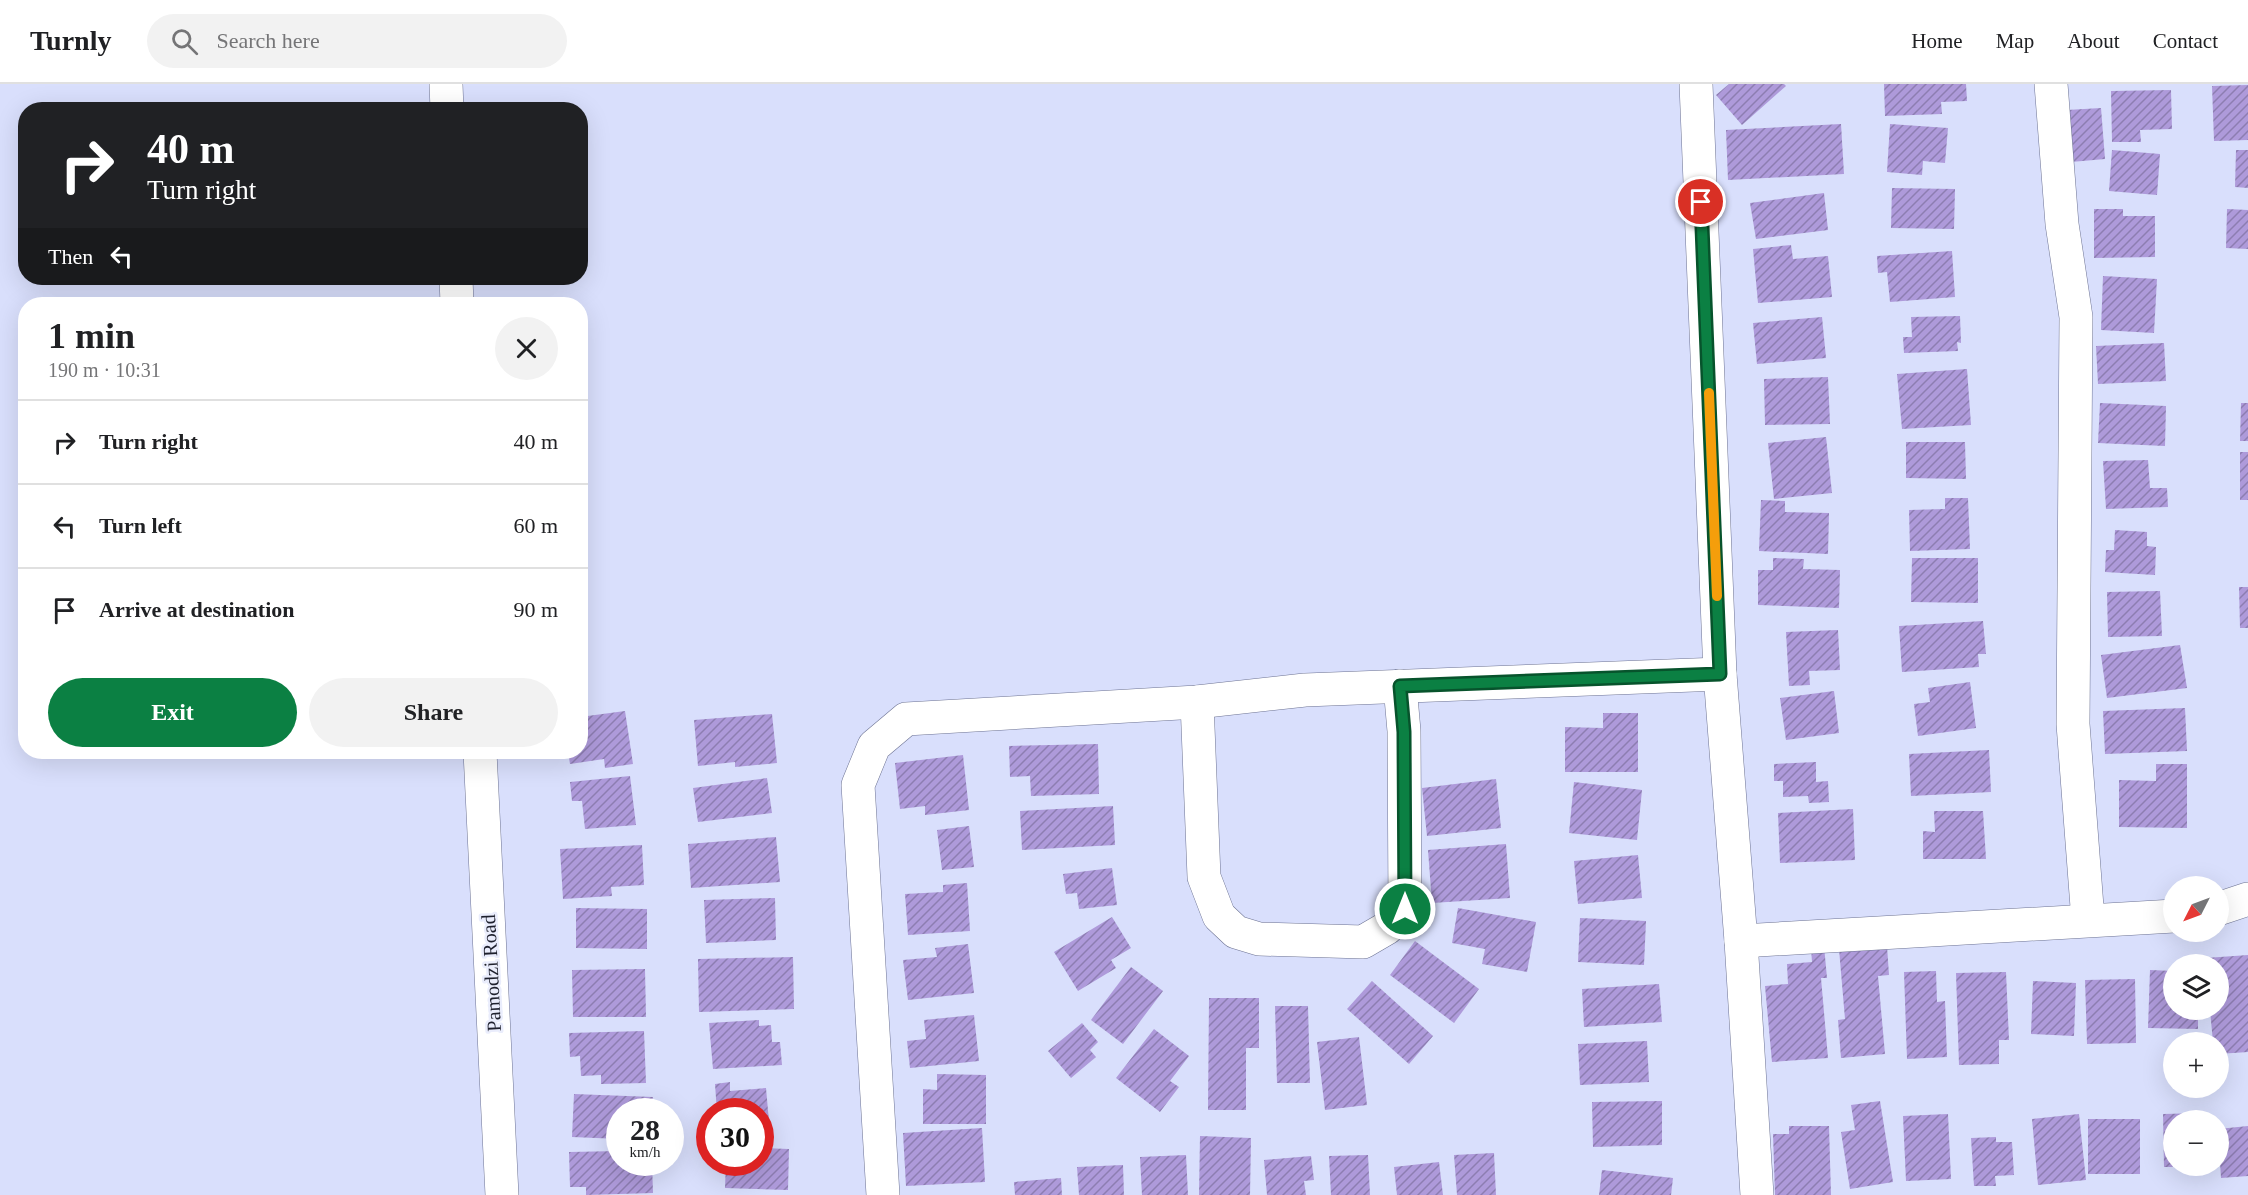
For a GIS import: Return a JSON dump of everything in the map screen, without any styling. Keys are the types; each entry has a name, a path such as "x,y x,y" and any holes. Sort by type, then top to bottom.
{"street":[{"path":"446,84 447,102"},
{"path":"1696,84 1720,674 1742,941 1757,1195"},
{"path":"2051,84 2062,224 2076,317 2073,724 2088,920"},
{"path":"883,1195 858,785 874,746 906,719 1197,702 1305,690 1720,674"},
{"path":"1197,702 1204,877 1219,916 1236,932 1259,939 1363,942 1387,928 1405,909 1404,732 1400,686"},
{"name":"Pamodzi Road","path":"480,759 502,1195"},
{"path":"2229,905 2248,899"},
{"path":"1742,941 2163,917"}],"building":[{"path":"1729,84 1784,84 1786,86 1742,125 1716,95"},
{"path":"1884,84 1966,84 1967,101 1941,102 1942,114 1885,116"},
{"path":"2248,85 2248,140 2214,141 2212,86"},
{"path":"2171,90 2172,129 2140,130 2141,142 2112,142 2111,91"},
{"path":"2101,108 2105,159 2071,162 2067,110"},
{"path":"1841,124 1844,174 1728,180 1726,130"},
{"path":"1890,124 1948,128 1945,163 1923,161 1922,175 1887,172"},
{"path":"2112,150 2160,154 2157,195 2109,191"},
{"path":"2236,150 2248,150 2248,188 2235,187"},
{"path":"1892,188 1955,189 1954,229 1891,228"},
{"path":"1824,193 1828,230 1756,239 1750,203"},
{"path":"2094,209 2123,209 2123,216 2155,216 2155,257 2094,258"},
{"path":"2227,209 2248,210 2248,249 2226,248"},
{"path":"1791,245 1793,259 1828,256 1832,297 1758,303 1753,249"},
{"path":"1952,251 1955,297 1890,302 1887,272 1878,273 1877,256"},
{"path":"2103,276 2157,279 2154,333 2101,330"},
{"path":"1960,316 1961,343 1957,342 1958,351 1904,353 1903,337 1912,337 1911,317"},
{"path":"1822,317 1826,358 1757,364 1753,323"},
{"path":"2164,343 2166,381 2098,384 2096,346"},
{"path":"1967,369 1971,425 1902,429 1897,374"},
{"path":"1828,377 1830,424 1765,425 1764,379"},
{"path":"2100,403 2166,406 2165,446 2098,443"},
{"path":"2241,403 2248,403 2248,441 2240,441"},
{"path":"1826,437 1832,493 1774,499 1768,443"},
{"path":"1906,442 1965,442 1966,479 1906,478"},
{"path":"2240,452 2248,452 2248,500 2240,500"},
{"path":"2148,460 2150,488 2167,488 2168,507 2106,509 2103,461"},
{"path":"1945,498 1968,498 1970,549 1910,551 1909,510 1945,509"},
{"path":"1761,500 1785,501 1785,512 1829,513 1828,554 1759,551"},
{"path":"2115,530 2147,532 2147,546 2156,547 2155,575 2105,572 2106,550 2114,550"},
{"path":"1773,558 1804,559 1803,569 1840,570 1839,608 1758,605 1758,570 1773,570"},
{"path":"1912,558 1978,558 1978,603 1911,602"},
{"path":"2239,587 2248,587 2248,628 2240,628"},
{"path":"2160,591 2162,636 2108,637 2107,592"},
{"path":"1983,621 1986,654 1978,654 1979,667 1902,672 1899,626"},
{"path":"1838,630 1840,670 1809,671 1810,685 1789,686 1786,632"},
{"path":"2180,645 2187,688 2107,698 2101,655"},
{"path":"1970,682 1976,728 1918,736 1914,704 1930,702 1928,688"},
{"path":"1834,691 1839,733 1786,740 1780,698"},
{"path":"2185,708 2187,751 2105,754 2103,711"},
{"path":"625,711 633,764 605,768 604,759 570,764 569,759 588,759 588,716"},
{"path":"1603,713 1638,713 1638,772 1565,772 1565,727 1603,728"},
{"path":"772,714 777,763 735,767 735,762 698,766 694,720"},
{"path":"1098,744 1099,794 1031,796 1030,776 1010,777 1009,746"},
{"path":"1989,750 1991,792 1911,796 1909,754"},
{"path":"963,755 969,810 925,815 925,806 900,809 895,763"},
{"path":"1816,762 1816,782 1828,781 1829,802 1809,803 1808,796 1783,797 1783,781 1774,781 1774,764"},
{"path":"2156,764 2187,764 2187,828 2119,827 2119,780 2156,781"},
{"path":"630,776 636,825 585,829 582,801 572,801 570,782"},
{"path":"767,778 772,813 698,822 693,788"},
{"path":"1496,779 1501,828 1427,836 1422,788"},
{"path":"1574,782 1642,790 1637,840 1569,833"},
{"path":"1113,806 1115,845 1022,850 1020,811"},
{"path":"1853,809 1855,860 1780,863 1778,813"},
{"path":"1934,811 1983,811 1986,859 1923,859 1923,831 1935,832"},
{"path":"969,826 974,867 942,870 937,830"},
{"path":"776,837 780,882 691,888 688,844"},
{"path":"1506,844 1510,898 1432,903 1428,850"},
{"path":"642,845 644,885 611,887 612,896 563,899 560,849"},
{"path":"1638,855 1642,898 1578,904 1574,861"},
{"path":"1112,868 1117,905 1079,909 1077,893 1066,894 1063,874"},
{"path":"967,883 970,931 908,935 905,894 943,892 943,885"},
{"path":"775,898 776,940 706,943 704,900"},
{"path":"576,908 647,909 647,949 576,948"},
{"path":"1458,908 1536,922 1527,972 1482,964 1485,949 1452,943"},
{"path":"1112,917 1131,948 1111,960 1116,968 1078,991 1054,952"},
{"path":"1580,918 1646,921 1644,965 1578,962"},
{"path":"1415,941 1479,989 1454,1023 1390,975"},
{"path":"968,944 974,993 908,1000 903,960 937,957 935,948"},
{"path":"1824,946 1827,978 1821,978 1828,1058 1772,1062 1765,986 1788,984 1787,964 1812,962 1811,948"},
{"path":"1887,946 1889,975 1878,976 1885,1054 1841,1058 1838,1020 1845,1019 1839,949"},
{"path":"2248,955 2248,1052 2229,1053 2229,1032 2212,1032 2211,1020 2229,1020 2229,956"},
{"path":"793,957 794,1009 699,1012 698,959"},
{"path":"1131,967 1163,991 1123,1044 1091,1020"},
{"path":"645,969 646,1017 573,1017 572,970"},
{"path":"2150,970 2163,971 2163,1020 2198,1020 2198,1029 2148,1028"},
{"path":"1936,971 1937,1002 1945,1001 1947,1057 1907,1059 1904,972"},
{"path":"2006,972 2009,1040 1999,1040 1999,1064 1959,1065 1956,973"},
{"path":"2135,979 2136,1043 2087,1044 2085,980"},
{"path":"1372,981 1433,1036 1409,1064 1347,1009"},
{"path":"2033,981 2076,983 2074,1036 2031,1034"},
{"path":"1659,984 1662,1022 1584,1027 1582,989"},
{"path":"1209,998 1259,998 1259,1048 1246,1048 1246,1110 1208,1110"},
{"path":"1275,1006 1308,1006 1310,1083 1277,1083"},
{"path":"974,1015 979,1061 910,1068 907,1041 926,1039 924,1020"},
{"path":"759,1020 759,1026 771,1025 772,1042 780,1042 782,1065 713,1069 709,1023"},
{"path":"1082,1023 1098,1042 1090,1050 1096,1057 1071,1078 1048,1051"},
{"path":"1154,1029 1189,1056 1170,1081 1179,1087 1160,1112 1116,1078"},
{"path":"644,1031 646,1083 601,1084 601,1075 581,1076 580,1056 570,1057 569,1033"},
{"path":"1359,1037 1367,1105 1325,1110 1317,1042"},
{"path":"1647,1041 1649,1082 1580,1085 1578,1044"},
{"path":"937,1074 986,1075 986,1124 923,1124 923,1089 937,1090"},
{"path":"730,1082 730,1091 766,1088 767,1098 716,1098 715,1084"},
{"path":"574,1094 653,1097 606,1098 606,1138 572,1137"},
{"path":"1662,1101 1662,1145 1593,1147 1592,1102"},
{"path":"1880,1101 1893,1182 1850,1189 1841,1132 1855,1130 1851,1105"},
{"path":"1948,1114 1951,1179 1906,1181 1903,1116"},
{"path":"2079,1114 2086,1180 2038,1185 2032,1119"},
{"path":"2088,1119 2140,1119 2140,1174 2088,1174"},
{"path":"1789,1126 1829,1126 1831,1195 1775,1195 1773,1134 1789,1134"},
{"path":"2248,1126 2248,1176 2221,1178 2221,1176 2229,1176 2229,1128"},
{"path":"982,1128 985,1182 906,1186 903,1133"},
{"path":"1200,1136 1251,1138 1250,1195 1199,1195"},
{"path":"1996,1137 1996,1142 2012,1142 2014,1175 1995,1176 1996,1186 1974,1186 1971,1138"},
{"path":"774,1148 789,1149 788,1190 725,1188 725,1176 774,1176"},
{"path":"606,1151 606,1176 652,1176 653,1193 586,1195 586,1187 570,1187 569,1152"},
{"path":"1494,1153 1496,1195 1457,1195 1454,1155"},
{"path":"1186,1155 1188,1195 1142,1195 1140,1157"},
{"path":"1368,1155 1370,1195 1331,1195 1329,1156"},
{"path":"1311,1156 1314,1180 1304,1181 1306,1195 1267,1195 1264,1160"},
{"path":"1439,1162 1443,1195 1397,1195 1394,1167"},
{"path":"1123,1165 1124,1195 1079,1195 1077,1167"},
{"path":"1602,1170 1673,1178 1671,1195 1599,1195"},
{"path":"1061,1178 1062,1195 1015,1195 1014,1182"}],"slow traffic":[{"path":"1709,393 1717,596"}],"route":[{"path":"1405,909 1404,732 1400,686 1720,674 1701,202"}]}
